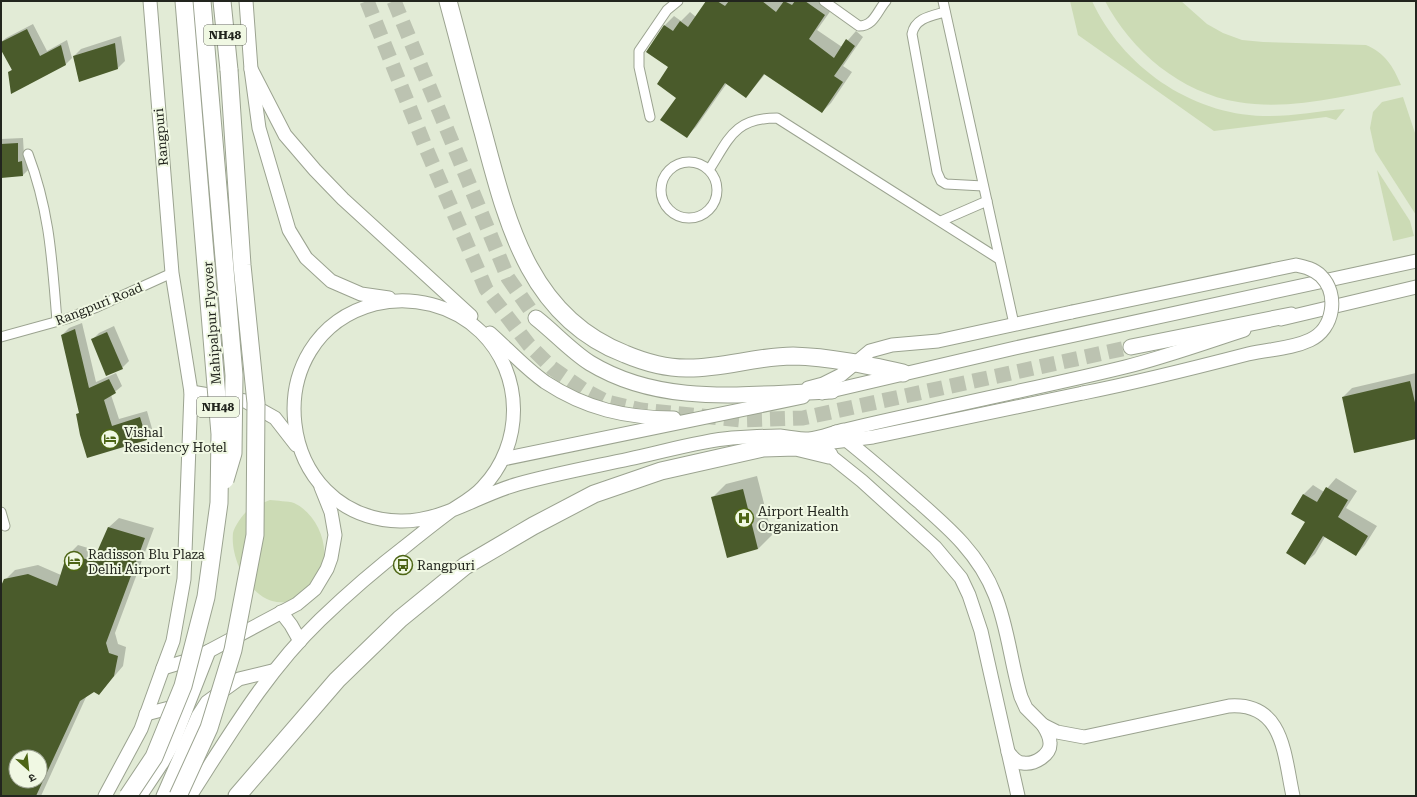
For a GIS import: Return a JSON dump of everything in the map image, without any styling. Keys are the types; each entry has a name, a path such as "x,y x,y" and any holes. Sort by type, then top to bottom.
{"highway":[{"name":"Mahipalpur Flyover","path":"128,796 154,757 183,686 206,597 219,503 220,434 184,1"},
{"path":"202,1 234,375 233,453 219,503"},
{"name":"NH48","path":"178,796 209,728 233,650 255,535 256,402 242,265 229,70 222,1"},
{"path":"448,1 500,196 517,241 526,264 539,286 554,305 572,323 592,338 614,350 637,359 661,365 686,368 792,356 832,359 903,373"},
{"path":"1131,347 1291,316"},
{"path":"536,318 590,362 621,379 651,389 718,396 832,391"},
{"path":"237,796 337,680 400,619 465,566 533,526 594,494 661,471 763,448 819,446"}],"main road":[{"name":"Rangpuri","path":"105,796 141,729 173,641 184,578 191,392 172,272 150,1"},
{"path":"190,796 272,671 300,641 320,620 402,548 454,509 466,502 487,482 503,458 508,445 514,417 512,389 502,362 486,338 462,317 446,309 411,301 361,294 345,288 317,270 296,244 288,230 259,128 251,69 246,1"},
{"path":"251,69 285,135 314,170 343,199 544,381 575,400 610,412 643,418 702,418"},
{"path":"503,458 832,391 903,373 1416,261"},
{"path":"411,301 393,301 375,304 358,310 332,327 315,345 300,371 294,395 293,413 294,432 299,449 307,466 330,494 345,505 362,513 380,519 399,521 418,520 436,516 514,485 729,438 776,436 819,446 1083,393 1259,352 1295,346 1312,339 1325,326 1332,313 1332,298 1328,286 1321,276 1312,269 1296,265 938,341 892,345 870,351 841,375 823,384 792,392"},
{"path":"819,446 836,432 1127,366 1291,316 1416,287"},
{"path":"191,392 245,401 276,418 299,449"},
{"path":"836,432 949,528 965,544 977,560 995,594 1000,608 1021,697 1026,708 1043,725 1057,732 1084,737 1229,706 1241,705 1253,707 1263,712 1277,729 1293,796"},
{"path":"819,446 862,481 935,547 961,578 976,613 1018,796"},
{"path":"163,668 193,659 210,651 297,604 315,589 332,558 334,541 334,524 331,512 318,480"},
{"path":"281,612 291,625 300,641"},
{"path":"140,796 170,749 210,651"},
{"path":"164,796 198,716 207,702 239,678 272,671"},
{"path":"146,714 189,703"},
{"path":"1008,752 1014,759 1022,763 1032,762 1045,755 1050,748 1050,743 1043,725"}],"street":[{"path":"650,117 639,67 639,51 667,10 678,1"},
{"path":"824,1 858,26 864,26 872,21 886,1"},
{"path":"943,1 1014,324"},
{"path":"945,12 921,19 913,27 912,34 937,172 941,181 946,184 984,186"},
{"path":"708,170 733,132 740,126 769,118 777,118 1000,258"},
{"path":"28,154 39,182 50,234 56,321"},
{"path":"687,162 698,163 708,170 714,177 717,187 716,198 711,208 702,215 692,218 681,216 672,211 665,203 662,192 663,182 668,172 676,165 687,162"},
{"path":"942,221 987,201"},
{"name":"Rangpuri Road","path":"1,337 97,307 172,272"},
{"path":"1,512 5,526"}],"green space":[{"path":"1070,1 1092,1 1105,25 1121,46 1140,65 1161,82 1185,96 1210,106 1236,113 1263,116 1294,115 1345,109 1336,120 1326,117 1214,131 1078,35"},
{"path":"1105,1 1181,1 1207,24 1223,33 1242,40 1366,45 1373,48 1388,61 1401,85 1320,101 1279,105 1238,102 1217,97 1178,79 1143,53 1129,37"},
{"path":"1403,97 1416,136 1416,215 1375,151 1370,128 1373,112 1382,102"},
{"path":"1377,170 1410,221 1414,236 1393,241"},
{"path":"270,500 292,502 302,508 315,522 322,539 324,558 322,567 314,581 307,589 293,600 279,602 266,599 254,590 245,578 233,548 233,533 241,517 250,509"}],"building":[{"path":"706,1 717,1 725,6 729,1 762,1 776,12 784,1 792,5 795,1 805,1 825,15 809,39 834,58 846,39 855,46 834,76 843,82 822,113 764,74 746,98 725,83 687,138 660,120 676,98 657,84 668,67 646,52 664,25 673,31 680,21 688,27"},
{"path":"27,29 40,56 61,45 66,65 11,94 8,72 12,70 1,50 1,42"},
{"path":"115,43 118,69 79,82 73,56"},
{"path":"18,143 18,162 22,161 23,176 1,178 1,144"},
{"path":"75,329 89,388 109,379 116,393 104,400 112,426 140,417 147,440 87,458 80,435 76,414 79,413 61,335"},
{"path":"107,332 123,369 106,376 91,339"},
{"path":"1410,381 1416,407 1416,439 1354,453 1342,397"},
{"path":"1326,487 1348,500 1338,517 1368,536 1356,556 1323,536 1305,565 1286,553 1305,522 1291,514 1303,494 1317,502"},
{"path":"743,489 758,549 727,558 711,497"},
{"path":"108,527 145,538 106,643 109,653 118,656 114,676 99,695 94,692 80,701 48,770 48,749 8,749 8,789 39,789 36,796 1,796 1,586 4,579 28,574 57,586 67,554 93,561"}],"tunnel":[{"path":"367,1 425,146 486,289 529,345 552,368 584,390 607,402 641,410 740,420 803,418 1131,347"},
{"path":"394,1 508,278 536,318"}],"place":[{"name":"Vishal Residency Hotel","path":"110,439"},
{"name":"Airport Health Organization","path":"744,518"},
{"name":"Radisson Blu Plaza Delhi Airport","path":"74,561"},
{"name":"Rangpuri","path":"403,565"}]}
